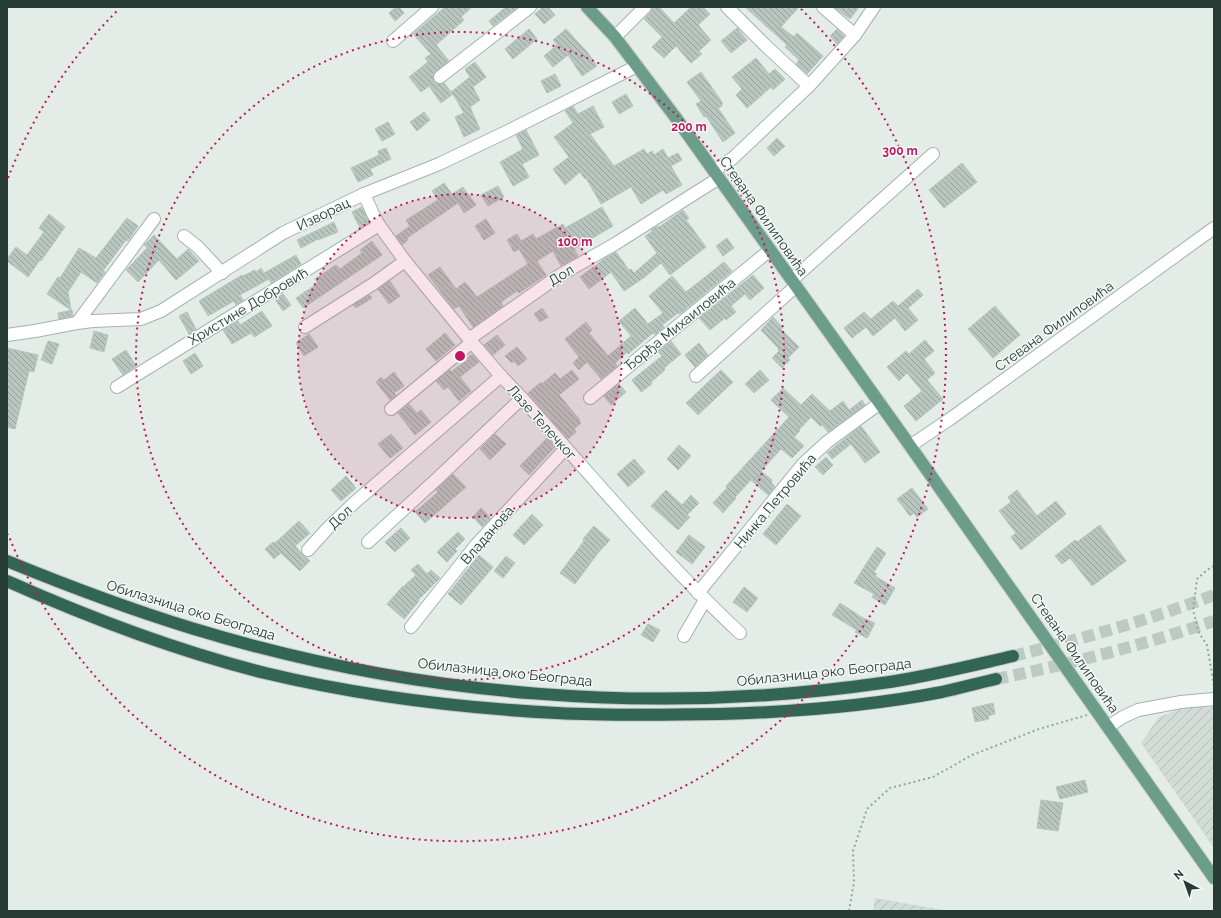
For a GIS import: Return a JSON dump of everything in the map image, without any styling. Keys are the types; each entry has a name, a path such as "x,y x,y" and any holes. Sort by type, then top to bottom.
{"highway":[{"name":"Обилазница око Београда","path":"7,561 144,614 200,631 277,651 358,669 398,676 451,684 525,692 581,696 665,698 710,698 768,695 884,683 924,676 1013,656"},
{"path":"7,582 129,630 224,662 293,679 346,689 399,698 479,708 654,716 796,710 835,707 942,692 996,679"}],"main road":[{"name":"Стевана Филиповића","path":"587,7 615,37 676,118 880,403 1214,878"}],"street":[{"path":"393,41 432,7"},
{"path":"440,77 530,7"},
{"path":"615,37 645,7"},
{"path":"727,7 809,86"},
{"path":"823,7 855,35"},
{"name":"Дол","path":"391,409 470,340 560,275 615,244 716,175 809,86 855,35 874,7"},
{"name":"Изворац","path":"7,335 93,320 141,319 161,311 283,233 364,194 439,164 637,66"},
{"path":"696,376 933,154"},
{"name":"Лазе Телечког","path":"364,194 379,225 405,261 470,340 648,539 702,596 740,633"},
{"path":"77,322 154,219"},
{"name":"Христине Добровић","path":"117,387 379,225"},
{"name":"Стевана Филиповића","path":"910,446 950,419 1214,228"},
{"path":"184,236 198,247 222,273"},
{"name":"Ђорђа Михаиловића","path":"590,398 770,250"},
{"path":"305,327 373,284 405,261"},
{"name":"Дол","path":"308,550 354,503 501,376"},
{"path":"368,542 439,478 522,398"},
{"name":"Нинка Петровића","path":"684,636 702,596 803,464 827,442 880,403"},
{"name":"Владанова","path":"411,626 476,545 566,448"},
{"path":"1108,727 1123,717 1138,710 1181,702 1214,699"}],"path":[{"path":"1214,566 1197,579 1193,610 1199,633 1207,644 1214,686"},
{"path":"849,911 854,882 853,851 855,844 867,809 890,788 933,777 972,755 1039,729 1098,712"}],"shaded area":[{"path":"1189,706 1214,707 1214,848 1141,743 1159,717"},
{"path":"875,898 949,911 873,911"}],"building":[{"path":"396,7 399,7 404,13 395,21 389,13"},
{"path":"445,7 472,7 461,17 464,20 436,45 449,61 433,74 434,81 438,84 444,83 451,92 470,77 465,69 475,62 486,77 473,87 480,100 470,107 480,129 464,137 455,117 464,113 453,94 441,103 429,86 421,92 409,77 428,62 425,58 431,54 413,34"},
{"path":"506,7 518,7 493,26 489,21"},
{"path":"543,7 548,7 555,15 544,24 535,14"},
{"path":"653,7 659,7 674,23 691,7 703,7 710,14 698,25 711,40 699,51 702,54 691,63 676,46 664,58 652,47 662,37 644,19 651,12"},
{"path":"745,7 799,7 781,27 794,37 797,33 823,56 807,74 796,64 799,60 785,47 787,45"},
{"path":"834,7 859,7 850,19"},
{"path":"737,28 747,40 731,53 721,41"},
{"path":"529,29 537,39 513,59 505,49"},
{"path":"566,29 588,53 597,66 582,76 568,55 553,67 544,56 557,45 553,40"},
{"path":"837,29 844,36 837,44 830,36"},
{"path":"756,58 769,74 775,69 785,79 773,90 771,87 747,108 736,95 742,89 732,77"},
{"path":"701,72 722,102 722,106 718,108 735,133 723,142 706,116 704,117 696,104 701,101 687,82"},
{"path":"555,74 561,86 547,93 541,81"},
{"path":"626,94 633,106 619,114 612,102"},
{"path":"573,106 578,114 593,106 604,127 590,134 614,166 644,149 647,154 652,151 654,155 663,149 668,158 678,153 682,160 671,166 682,185 666,194 663,190 641,204 631,187 601,204 586,178 585,179 580,172 565,185 553,169 569,157 554,137 573,123 565,111"},
{"path":"424,112 430,120 417,131 410,122"},
{"path":"388,122 395,134 382,141 375,129"},
{"path":"526,130 539,155 522,164 529,177 513,186 500,162 523,149 516,135"},
{"path":"777,138 785,146 774,156 767,148"},
{"path":"386,148 391,159 370,169 373,175 358,182 351,168 379,155 378,151"},
{"path":"962,163 977,182 944,208 929,190"},
{"path":"444,183 452,194 463,187 476,205 464,213 458,203 407,238 408,240 402,245 396,236 410,226 406,220 438,200 432,191"},
{"path":"498,186 504,197 488,206 481,195"},
{"path":"362,207 369,222 360,228 352,212"},
{"path":"602,207 613,226 574,249 578,256 561,266 553,251 537,261 546,275 519,293 517,291 501,302 503,306 473,327 459,306 454,309 428,275 440,267 456,289 465,282 477,297 528,264 519,249 514,252 507,240 517,234 521,241 533,234 536,239 563,224 565,228"},
{"path":"683,210 689,218 686,220 706,247 670,275 661,263 645,277 624,291 611,272 589,289 580,277 605,258 616,252 629,270 631,269 634,273 657,253 645,236 652,232 651,230 658,226 659,227"},
{"path":"49,214 65,227 28,277 7,261 7,259 16,247 27,255 44,232 39,228"},
{"path":"127,218 138,226 128,241 126,240 103,271 105,272 97,283 81,272 68,292 71,310 47,294 58,277 60,278 79,248 96,258"},
{"path":"486,219 495,233 484,240 475,226"},
{"path":"334,222 338,232 318,239 301,248 297,240"},
{"path":"154,235 177,259 188,249 199,261 176,280 159,260 138,282 126,270 147,248 144,245"},
{"path":"727,238 734,248 723,256 716,246"},
{"path":"372,241 382,255 303,308 296,298 318,283 315,279 336,265 340,269 362,253 360,250"},
{"path":"296,255 301,264 271,283 269,279 240,295 243,300 236,305 234,301 208,316 199,301 242,275 243,276 255,270 256,272 261,268 264,273"},
{"path":"724,262 732,271 680,314 678,313 662,325 664,327 655,335 653,333 628,354 627,352 615,363 617,366 601,379 587,362 579,370 573,363 579,357 565,339 586,322 592,330 589,333 608,356 631,336 619,321 635,308 648,324 663,313 649,296 672,276 686,292"},
{"path":"753,275 764,288 750,300 745,294 731,306 736,312 726,320 725,318 710,330 699,318"},
{"path":"390,281 400,296 389,304 378,289"},
{"path":"918,289 923,295 908,308 918,320 905,331 895,318 873,336 866,327 852,338 844,328 864,312 871,319 893,301 898,306"},
{"path":"283,294 291,305 283,311 275,299"},
{"path":"370,295 372,298 356,308 353,305"},
{"path":"995,306 1020,335 993,358 968,329"},
{"path":"542,308 548,317 540,322 534,314"},
{"path":"72,310 73,316 59,319 58,313"},
{"path":"262,311 272,326 254,337 251,333 232,344 223,330 238,321 240,325"},
{"path":"187,312 196,329 189,334 179,316"},
{"path":"773,317 783,328 781,329 799,347 788,358 790,360 782,368 772,358 779,351 779,349 761,330"},
{"path":"94,331 108,335 104,352 90,348"},
{"path":"445,333 455,345 436,361 426,349"},
{"path":"309,334 318,347 304,356 296,343"},
{"path":"497,335 505,345 493,355 484,345"},
{"path":"925,340 934,351 924,359 935,373 927,380 943,399 916,421 904,406 922,391 907,373 899,381 887,367 906,351 909,354"},
{"path":"48,341 59,344 52,364 41,360"},
{"path":"671,341 681,354 664,368 665,370 651,382 652,384 641,392 632,380 662,356 658,352"},
{"path":"699,343 708,355 695,367 685,355"},
{"path":"517,347 527,359 518,366 514,361 512,363 505,356"},
{"path":"7,348 38,355 34,372 29,371 15,429 7,427"},
{"path":"126,350 136,366 123,375 112,359"},
{"path":"195,353 203,366 191,374 183,361"},
{"path":"472,354 479,362 460,377 471,391 459,401 448,387 444,390 436,381 450,370 451,372"},
{"path":"572,370 579,379 559,395 581,423 574,429 576,432 568,439 528,393 555,373 560,379"},
{"path":"721,370 733,382 698,415 686,403"},
{"path":"760,370 769,380 754,393 745,384"},
{"path":"394,372 404,386 394,393 396,395 390,400 376,382 381,377 384,380"},
{"path":"619,384 626,392 611,405 604,396"},
{"path":"783,388 801,405 812,394 830,411 843,401 849,410 862,400 865,405 828,432 822,425 820,426 811,417 794,437 804,446 792,458 781,449 761,471 772,480 771,482 775,487 768,495 751,480 735,497 736,498 723,513 713,503 727,488 726,486 789,417 771,400"},
{"path":"409,404 417,413 421,410 431,422 415,435 398,413"},
{"path":"861,426 880,452 865,463 851,444 832,459 827,453"},
{"path":"391,434 403,448 390,458 378,444"},
{"path":"495,434 506,444 490,460 480,449"},
{"path":"547,438 555,447 529,475 520,466"},
{"path":"679,445 691,456 678,470 667,459"},
{"path":"826,457 833,465 823,475 815,467"},
{"path":"634,459 645,472 628,487 617,474"},
{"path":"453,474 466,487 425,523 415,512 438,492 436,490"},
{"path":"346,476 356,488 341,501 331,490"},
{"path":"912,488 928,509 917,517 914,513 910,516 897,499"},
{"path":"666,490 682,505 691,495 699,503 687,515 690,517 678,530 651,506"},
{"path":"1017,490 1037,516 1056,501 1066,514 1021,550 1011,537 1016,533 999,511 1011,502 1008,497"},
{"path":"787,504 801,516 776,545 763,534"},
{"path":"481,508 491,518 482,527 473,517"},
{"path":"532,514 543,525 524,545 513,535"},
{"path":"299,521 310,533 295,546 310,561 300,571 281,553 274,559 265,549 273,542 275,543"},
{"path":"1100,525 1126,561 1092,586 1070,558 1062,564 1055,556 1075,540 1077,542"},
{"path":"594,526 610,540 598,553 575,584 560,573 584,541 583,539"},
{"path":"401,528 410,538 395,552 385,542"},
{"path":"458,532 465,539 455,549 457,551 447,562 437,552"},
{"path":"689,535 705,547 692,564 676,552"},
{"path":"877,547 886,553 874,572 877,574 875,576 895,588 885,605 872,597 874,594 854,583"},
{"path":"479,555 493,567 461,605 448,594"},
{"path":"506,556 515,563 503,578 494,571"},
{"path":"418,564 427,574 431,570 440,578 418,600 419,601 404,619 387,604 403,586 416,575 411,570"},
{"path":"744,587 758,598 747,612 733,602"},
{"path":"840,603 863,618 875,623 867,638 855,632 857,630 832,615"},
{"path":"648,624 660,630 653,642 641,635"},
{"path":"993,703 995,714 988,716 989,719 975,722 972,708"},
{"path":"1085,780 1088,792 1060,799 1056,787"},
{"path":"1041,800 1063,803 1058,831 1037,828"}],"tunnel":[{"path":"1013,656 1064,643 1165,613 1214,595"},
{"path":"996,679 1106,653 1214,621"}]}
